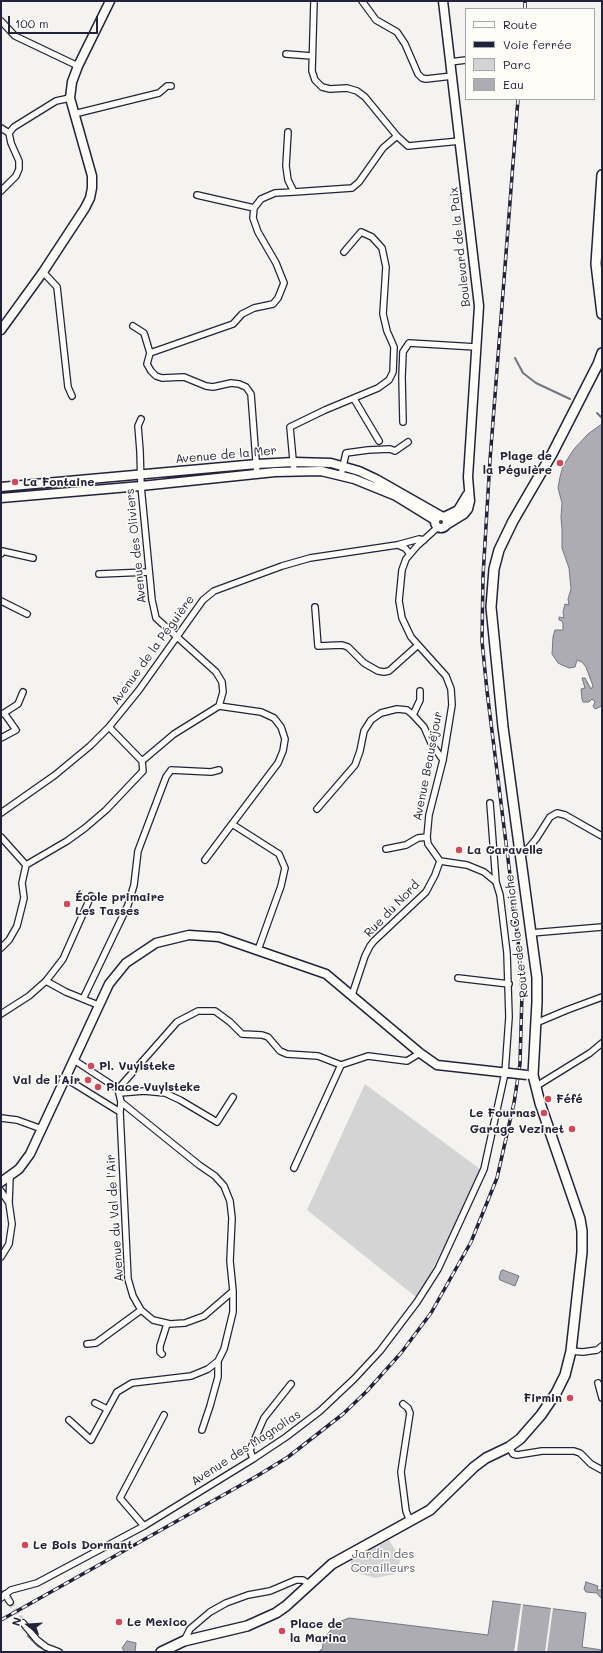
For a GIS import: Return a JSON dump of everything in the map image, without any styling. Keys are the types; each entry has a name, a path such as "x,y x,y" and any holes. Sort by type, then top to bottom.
{"main road":[{"path":"602,175 596,264 602,314"},
{"name":"Route de la Corniche","path":"161,1652 184,1641 247,1626 262,1619 286,1606 312,1581 342,1558 430,1510 474,1466 486,1458 509,1447 520,1439 532,1426 556,1393 565,1375 571,1351 582,1252 582,1231 580,1219 530,1075 536,1024 537,978 520,854 492,628 491,607 496,559 513,521 548,461 598,364 602,353"}],"street":[{"path":"1,330 43,272 85,208 92,188 92,176 70,98 72,82 78,66 110,1"},
{"path":"314,1 312,71 315,80 322,87 330,89 347,88 357,91 365,97 397,136 408,146 460,141"},
{"path":"362,1 376,20 397,32 405,44 418,74 422,78 426,79 452,76"},
{"name":"Boulevard de la Paix","path":"441,521 464,514 468,509 470,501 468,491 479,306 443,1"},
{"path":"1,21 15,36 78,66"},
{"path":"286,54 312,56"},
{"path":"450,62 465,60"},
{"path":"74,114 159,93 168,86 171,86"},
{"path":"9,133 14,127 56,101 70,98"},
{"path":"1,128 9,133 11,143 19,161 19,168 16,176 1,191"},
{"path":"288,132 286,166 288,180 294,192"},
{"path":"150,353 233,324 242,314 254,308 273,304 278,298 284,283 276,263 258,232 253,218 254,208 261,199 275,193 352,188 359,182 383,148 397,136"},
{"path":"197,195 254,208"},
{"path":"294,471 290,427 325,410 378,388 389,380 393,372 394,347 387,331 383,314 386,267 382,248 372,237 361,232 344,252"},
{"path":"43,272 57,287 68,387 72,396"},
{"path":"133,326 144,333 150,353 148,364 150,371 156,376 162,378 184,377 206,386 213,387 231,383 246,387 251,394 257,474"},
{"path":"403,422 402,377 404,352 409,342 476,347"},
{"path":"354,399 379,440"},
{"name":"Avenue des Oliviers","path":"141,419 138,426 140,475 148,572 156,618 176,638 198,654 216,672 222,682 223,692 219,706"},
{"path":"341,475 342,465 346,453 390,449 395,451 408,442"},
{"name":"Avenue de la Mer","path":"1,488 257,464 294,462 331,463 342,465 376,479 441,521"},
{"name":"Avenue de la Mer","path":"1,498 257,474 294,471 321,471 341,475 396,496 441,521"},
{"path":"424,540 441,521"},
{"name":"Avenue de la Péguière","path":"1,813 55,775 90,746 109,727 140,690 203,600 214,591 282,566 310,558 397,545 419,539 424,540"},
{"name":"Avenue Beauséjour","path":"424,540 410,554 402,570 399,587 400,611 408,630 418,645 446,676 451,689 452,706 443,760 428,815 427,836 431,848 440,861"},
{"path":"397,545 403,547 410,554"},
{"path":"1,554 2,551 33,558"},
{"path":"99,574 148,572"},
{"path":"1,601 26,614"},
{"path":"315,607 318,646 342,645 348,648 364,663 378,671 384,672 389,670 418,645"},
{"path":"414,715 420,700 420,691"},
{"path":"1,738 16,730 2,714 18,704 23,692"},
{"path":"142,761 174,734 219,706 261,712 274,718 281,727 285,739 283,751 278,763 205,860"},
{"path":"317,809 355,765 364,732 371,720 381,713 397,708 407,710 414,715 424,727 431,743 443,760"},
{"path":"1,948 9,940 17,926 24,898 22,883 26,865 67,842 106,810 143,771 142,761 109,727"},
{"path":"83,999 128,905 134,885 138,851 166,777 171,770 211,772 219,770"},
{"path":"490,804 496,882 500,895 509,984 507,1073"},
{"path":"520,854 525,852 536,839 550,817 557,813 565,815 602,836"},
{"path":"232,824 280,854 285,868 281,886 258,950"},
{"path":"386,849 406,845 418,838 427,836"},
{"path":"1,837 26,865"},
{"path":"440,861 471,867 484,872 496,882"},
{"name":"Rue du Nord","path":"352,995 365,956 370,946 426,892 435,875 440,861"},
{"path":"1,1014 29,996 46,981 62,959 91,896"},
{"path":"531,933 602,927"},
{"path":"1,1182 19,1169 30,1154 109,984 126,963 156,943 189,935 219,937 326,974 420,1053 437,1065 530,1075"},
{"path":"458,978 509,984"},
{"path":"46,981 98,1005"},
{"path":"536,1024 567,1010 602,997"},
{"path":"119,1091 177,1022 198,1011 215,1010 242,1034 262,1035 268,1037 280,1051 287,1054 318,1056 341,1065 368,1056 407,1061 420,1053"},
{"path":"535,1087 590,1053 601,1044"},
{"path":"74,1060 119,1091 165,1093 217,1122 233,1097"},
{"path":"294,1168 341,1065"},
{"name":"Avenue des Magnolias","path":"2,1595 11,1590 37,1583 144,1526 254,1459 320,1411 354,1379 402,1324 438,1269 484,1170 507,1073"},
{"path":"66,1078 120,1112 121,1102 119,1091"},
{"path":"69,1420 91,1440 117,1392 132,1383 191,1376 208,1370 218,1361 224,1349 234,1312 230,1261 232,1218 230,1201 224,1186 215,1176 121,1102"},
{"name":"Avenue du Val de l'Air","path":"120,1112 128,1279 133,1296 141,1310 153,1320 167,1324 185,1323 204,1316 233,1291"},
{"path":"1,1118 17,1120 42,1129"},
{"path":"1,1257 9,1244 12,1224 9,1203 10,1176"},
{"path":"1,1191 9,1203"},
{"path":"87,1344 96,1343 141,1310"},
{"path":"162,1354 160,1352 160,1346 167,1324"},
{"path":"571,1351 583,1352 597,1350 602,1346"},
{"path":"202,1430 218,1377 218,1361"},
{"path":"598,1383 602,1398"},
{"path":"254,1459 250,1450 264,1418 292,1384"},
{"path":"96,1403 107,1409"},
{"path":"403,1404 408,1408 410,1414 401,1472 406,1511 410,1521"},
{"path":"144,1526 120,1498 164,1415"},
{"path":"509,1447 513,1454 517,1455 542,1451 574,1451 580,1453 591,1464 602,1470"},
{"path":"184,1641 190,1629 210,1612 226,1603 248,1595 270,1591 296,1580 312,1581"},
{"path":"2,1595 10,1602"},
{"path":"23,1623 37,1640 46,1647 59,1652"}],"green space":[{"path":"365,1084 480,1169 477,1180 445,1249 443,1248 427,1281 416,1297 307,1210"},
{"name":"Jardin des Corailleurs","path":"389,1540 401,1559 395,1574 375,1578 361,1574 352,1568 350,1560"}],"water":[{"path":"602,424 602,706 595,709 593,706 595,702 592,699 589,702 583,702 582,699 581,689 585,688 582,678 585,678 591,689 593,686 586,667 582,662 577,660 575,667 569,668 558,663 552,654 555,630 563,630 563,624 562,621 559,620 559,617 564,618 563,612 565,604 569,605 568,599 571,589 569,568 562,548 562,503 558,488 560,477 563,466 574,449 588,434"},
{"path":"503,1270 519,1276 515,1286 500,1280 499,1278 501,1271"},
{"path":"586,1582 598,1586 597,1590 602,1590 602,1598 597,1593 586,1592 584,1589"},
{"path":"493,1601 586,1613 582,1647 602,1650 602,1652 320,1652 320,1650 322,1650 324,1639 336,1623 349,1618 488,1635"},
{"path":"127,1641 136,1643 135,1652 125,1652 122,1648"}],"pier":[{"path":"521,1604 523,1604 517,1652 514,1652"},
{"path":"551,1608 553,1608 547,1652 545,1652"}],"waterway":[{"path":"515,358 523,373 536,383 570,399"},
{"path":"597,413 602,418"},
{"path":"28,1636 38,1646 49,1652"}],"tunnel":[{"path":"10,1602 23,1623"}],"railway":[{"path":"525,1 525,8"},
{"path":"1,1620 257,1476 288,1457 343,1414 367,1391 401,1353 431,1313 471,1242 497,1178 514,1103 520,1064 522,993 518,939 482,641 483,576 490,460 518,100"}],"place":[{"name":"Plage de la Péguière","path":"560,463"},
{"name":"La Fontaine","path":"15,482"},
{"name":"La Caravelle","path":"459,850"},
{"name":"École primaire Les Tasses","path":"67,904"},
{"name":"Pl. Vuylsteke","path":"91,1066"},
{"name":"Val de l’Air","path":"88,1080"},
{"name":"Place Vuylsteke","path":"98,1087"},
{"name":"Féfé","path":"548,1099"},
{"name":"Le Fournas","path":"544,1113"},
{"name":"Garage Vezinet","path":"572,1129"},
{"name":"Firmin","path":"570,1398"},
{"name":"Le Bois Dormant","path":"25,1545"},
{"name":"Le Mexico","path":"119,1622"},
{"name":"Place de la Marina","path":"282,1631"}]}
